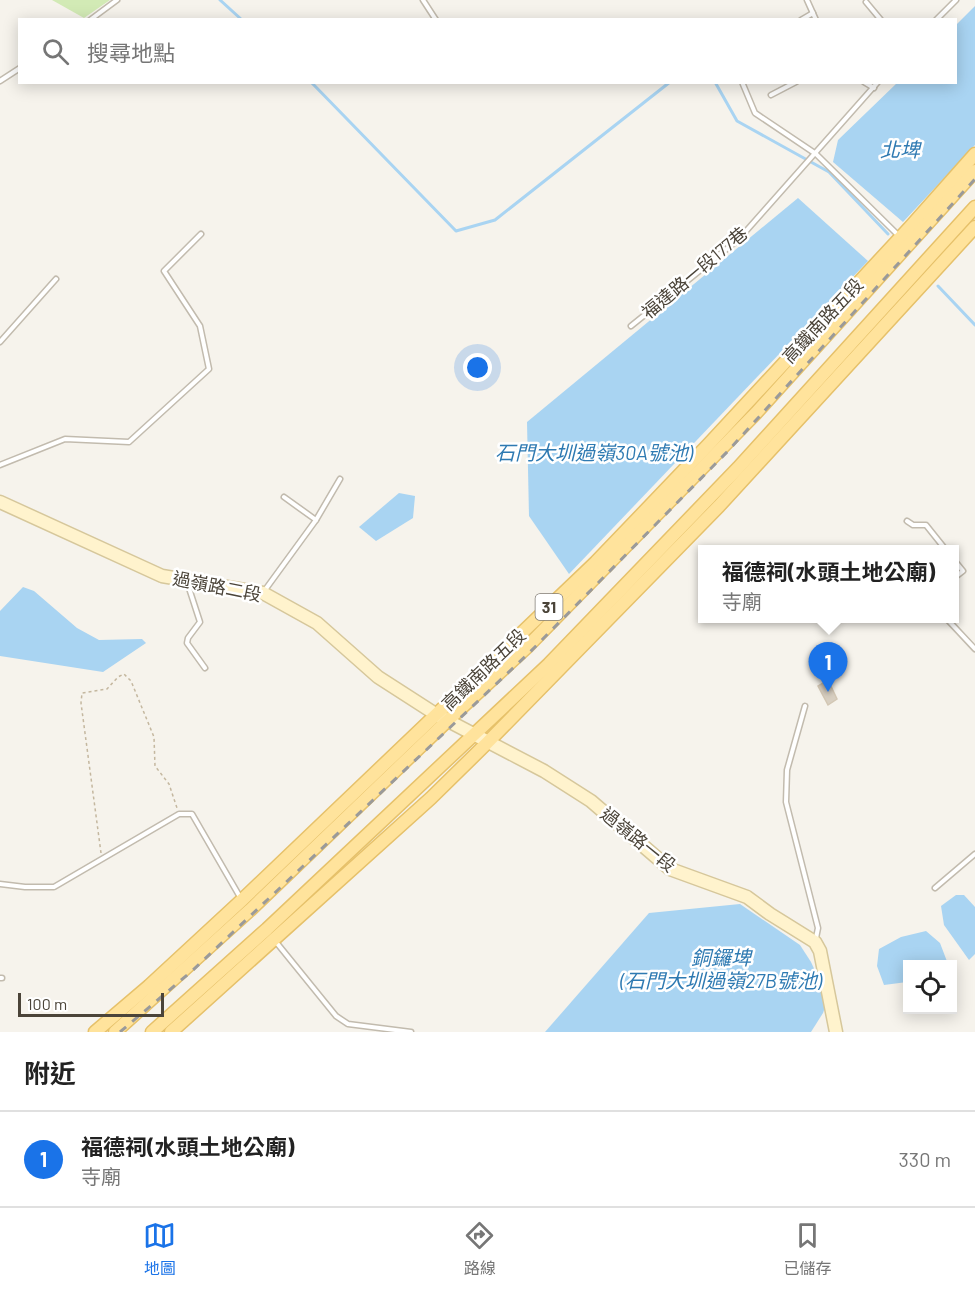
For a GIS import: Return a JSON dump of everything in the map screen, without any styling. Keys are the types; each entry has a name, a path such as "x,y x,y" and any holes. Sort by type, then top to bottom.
{"main road":[{"name":"高鐵南路五段","path":"114,1032 250,910 320,842 596,562 831,313 975,154"},
{"name":"高鐵南路五段","path":"95,1032 149,986 442,718 527,647 749,420 975,171"},
{"name":"高鐵南路五段","path":"152,1032 549,664 738,468 975,207"},
{"path":"171,1032 422,806 488,742 719,506 975,227"},
{"path":"803,362 831,313"},
{"path":"738,468 791,429"},
{"path":"272,872 320,842"},
{"path":"114,1032 149,986"},
{"path":"164,1032 184,1004"}],"street":[{"name":"過嶺路二段","path":"0,502 162,576 263,593 317,623 378,677 442,718"},
{"name":"過嶺路一段","path":"442,718 544,771 591,801 670,869 747,897 815,942"},
{"path":"815,942 820,951 836,1032"}],"lane":[{"path":"93,18 117,0"},
{"path":"423,0 434,18"},
{"path":"807,0 815,18"},
{"path":"938,18 956,0"},
{"path":"866,2 879,18"},
{"path":"804,18 813,13"},
{"path":"0,81 18,69"},
{"path":"743,84 755,113 814,156 900,238"},
{"path":"771,95 792,84"},
{"path":"867,84 874,88"},
{"path":"814,156 877,84"},
{"name":"福達路一段177巷","path":"631,326 739,238 814,156"},
{"path":"0,465 65,440 129,442 209,369 200,326 165,272 201,234"},
{"path":"0,342 56,279"},
{"path":"263,593 316,520 340,479"},
{"path":"284,497 316,520"},
{"path":"907,520 913,525 926,525 943,545"},
{"path":"186,580 200,622 187,643 205,668"},
{"path":"951,623 975,649"},
{"path":"805,706 787,770 786,802 818,928 815,942"},
{"path":"0,884 54,887 179,814 192,814 242,900"},
{"path":"934,888 975,854"},
{"path":"274,940 336,1016 348,1024 411,1032"}],"path":[{"path":"101,860 81,704 82,693 107,689 124,674 130,681 154,736 155,766 169,784 179,814"}],"green space":[{"path":"52,0 110,0 84,18"}],"water":[{"name":"北埤","path":"975,6 975,145 903,222 833,162 838,140 896,84 957,84 957,24"},
{"name":"石門大圳過嶺30A號池)","path":"798,198 868,261 569,574 529,516 527,422"},
{"path":"399,493 415,496 413,518 376,541 359,527"},
{"path":"23,587 34,591 77,628 99,640 142,639 146,643 103,672 0,656 0,611"},
{"path":"956,895 964,895 975,907 975,954 969,960 944,925 941,906"},
{"name":"銅鑼埤 (石門大圳過嶺27B號池)","path":"740,904 800,945 811,962 828,999 823,1013 811,1032 545,1032 649,913"},
{"path":"926,931 940,943 946,960 903,960 903,983 884,985 877,966 879,949 901,937"}],"building":[{"path":"828,680 837,699 828,705 818,686"}],"waterway":[{"path":"220,0 240,18"},
{"path":"313,84 456,231 495,220 667,84"},
{"path":"716,84 737,121 829,172 888,234"},
{"path":"938,286 975,325"}],"railway":[{"path":"120,1032 193,970 530,652 728,451 975,179"}],"place":[{"name":"福德祠(水頭土地公廟)","path":"828,692"}]}
